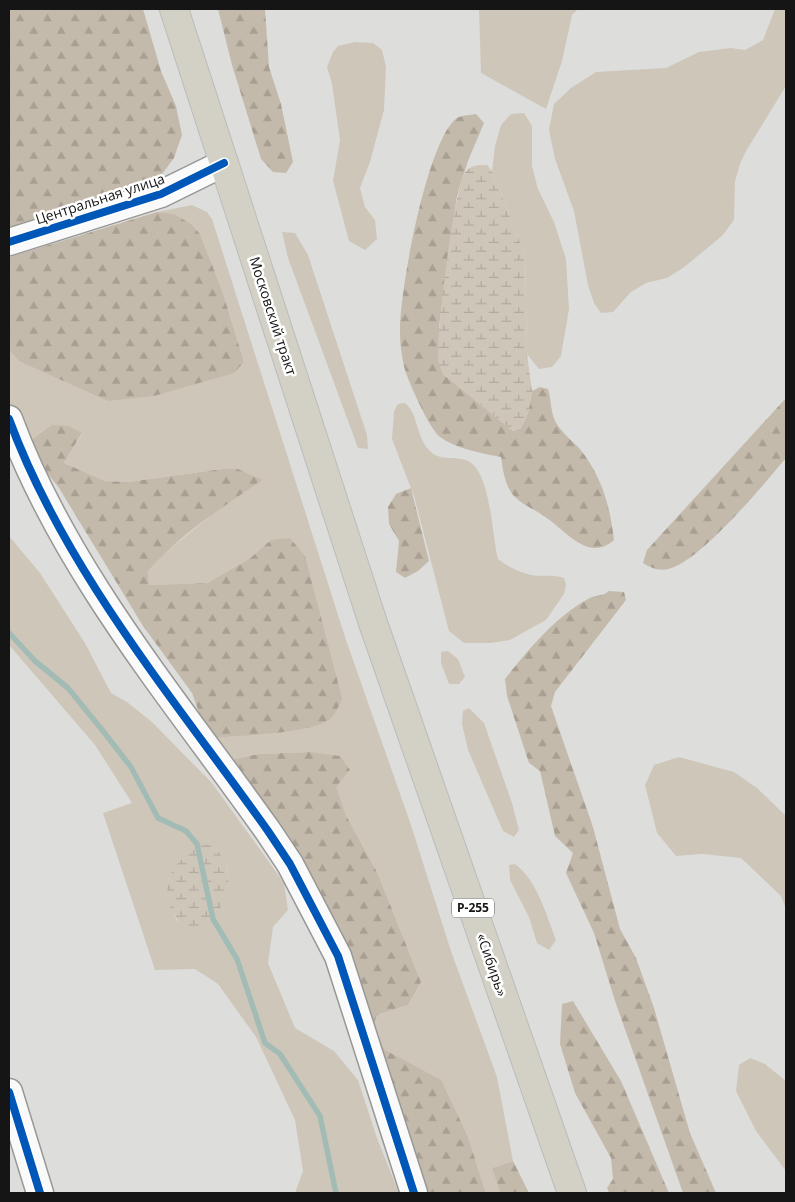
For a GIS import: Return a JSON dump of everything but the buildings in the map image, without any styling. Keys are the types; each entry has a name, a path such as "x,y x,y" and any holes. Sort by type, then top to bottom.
{"highway":[{"name":"Московский тракт","path":"174,9 373,623"},
{"name":"«Сибирь»","path":"373,623 572,1193"}],"street":[{"name":"Центральная улица","path":"9,242 162,194 224,163"},
{"path":"9,419 21,452 62,532 121,628 268,831 290,864 315,909 338,956 414,1193"},
{"path":"9,1092 40,1193"}],"green space":[{"path":"9,9 143,9 161,71 176,106 182,135 174,158 157,181 82,208 9,229"},
{"path":"218,9 265,9 269,67 281,104 293,162 286,173 273,172 261,159 232,65"},
{"path":"479,9 578,9 572,15 562,61 546,109 481,73"},
{"path":"775,9 786,9 786,86 740,164 735,181 734,220 722,236 683,268 667,278 646,283 631,292 613,312 601,313 594,303 588,285 574,211 555,159 549,130 554,104 571,88 596,72 666,68 699,52 731,48 745,50 763,40"},
{"path":"355,42 373,43 382,50 386,67 384,110 370,162 360,188 365,207 375,220 377,239 365,250 349,241 333,181 340,140 332,84 327,67 333,52 338,46"},
{"path":"524,113 532,126 532,166 538,189 554,222 566,259 569,309 561,356 552,367 539,369 527,354 525,255 492,171 495,146 501,125 511,114"},
{"path":"476,114 484,123 468,161 457,195 439,327 443,374 513,431 521,428 528,413 532,391 540,387 548,389 555,422 579,448 594,469 604,492 614,540 605,546 587,547 579,543 544,516 519,500 507,484 501,457 461,448 440,437 415,395 405,370 400,341 404,285 426,185 435,155 446,132 457,118"},
{"path":"487,165 492,171 525,255 527,354 532,391 528,413 521,428 513,431 443,374 438,361 440,322 451,230 461,182 468,169"},
{"path":"192,205 207,212 212,219 346,640 410,822 451,951 497,1077 513,1161 492,1168 500,1193 486,1193 468,1137 398,1059 384,1050 371,1032 377,1015 408,1005 421,982 378,874 346,815 335,787 350,770 309,752 258,754 226,761 214,738 288,731 271,540 249,559 207,583 149,585 148,571 162,555 209,517 222,469 128,482 105,481 64,463 82,434 25,445 9,413 9,350 19,361 244,362 222,290 200,234 174,214 157,212"},
{"path":"157,212 174,214 191,224 200,234 222,290 244,362 234,373 154,396 108,401 19,361 9,350 9,257"},
{"path":"282,232 295,233 308,255 367,435 368,449 358,448 288,258"},
{"path":"786,398 786,458 763,485 713,538 681,564 661,570 643,563 647,550"},
{"path":"405,403 413,414 425,445 433,454 463,459 476,467 486,491 498,559 513,569 527,574 564,578 566,585 564,594 546,620 510,640 491,643 464,643 449,631 414,496 392,439 394,411 398,404"},
{"path":"52,425 69,426 82,433 64,463 105,481 128,482 222,469 238,469 262,480 202,522 160,558 148,571 149,585 207,583 249,559 271,540 290,538 305,556 342,698 331,718 325,722 301,729 214,738 203,724 192,693 143,626 59,488 25,445"},
{"path":"411,488 429,561 418,571 405,578 396,572 399,541 389,524 388,507 396,494"},
{"path":"9,536 40,573 85,643 111,693 127,702 152,722 212,783 284,883 288,910 273,927 268,963 295,1028 334,1051 358,1080 377,1138 399,1193 295,1193 303,1171 295,1120 256,1037 218,984 195,969 155,970 103,813 132,803 95,745 9,645","holes":["197,844 226,862 229,879 227,891 177,921 170,905 168,880"]},
{"path":"609,591 624,592 626,600 555,692 551,706 593,827 620,929 636,958 654,1008 690,1133 716,1193 683,1193 615,1001 594,933 566,873 573,853 555,836 540,771 529,763 507,696 505,679 543,635 564,615 576,607 591,598"},
{"path":"448,651 458,659 465,677 459,684 449,684 441,663 441,652"},
{"path":"469,708 484,723 512,803 519,830 514,837 503,831 468,750 462,724 463,711"},
{"path":"309,752 340,756 350,770 336,787 346,815 378,874 421,982 408,1005 377,1015 371,1032 385,1050 441,1080 468,1137 486,1193 414,1193 319,921 226,761 258,754"},
{"path":"679,757 734,772 757,788 786,816 786,909 781,896 741,858 702,854 676,856 657,833 645,785 654,765"},
{"path":"197,844 213,845 226,862 229,879 227,891 219,911 205,928 192,932 175,917 167,893 167,885 174,869"},
{"path":"515,864 523,871 535,888 544,909 556,940 549,950 537,943 529,917 510,880 509,865"},
{"path":"573,1001 621,1081 669,1193 609,1193 607,1188 613,1179 611,1158 575,1093 560,1044 562,1004"},
{"path":"750,1058 765,1064 786,1081 786,1171 756,1131 736,1091 739,1065"},
{"path":"513,1161 529,1193 500,1193 492,1168"}],"waterway":[{"path":"9,633 35,661 68,688 103,731 131,767 158,818 186,831 197,844 213,919 237,959 265,1043 280,1054 320,1116 336,1193"}],"cycle path":[{"path":"9,242 161,194 224,163"},
{"path":"9,419 32,475 60,529 91,582 160,683 290,864 338,956 414,1193"},
{"path":"9,1092 40,1193"}]}
